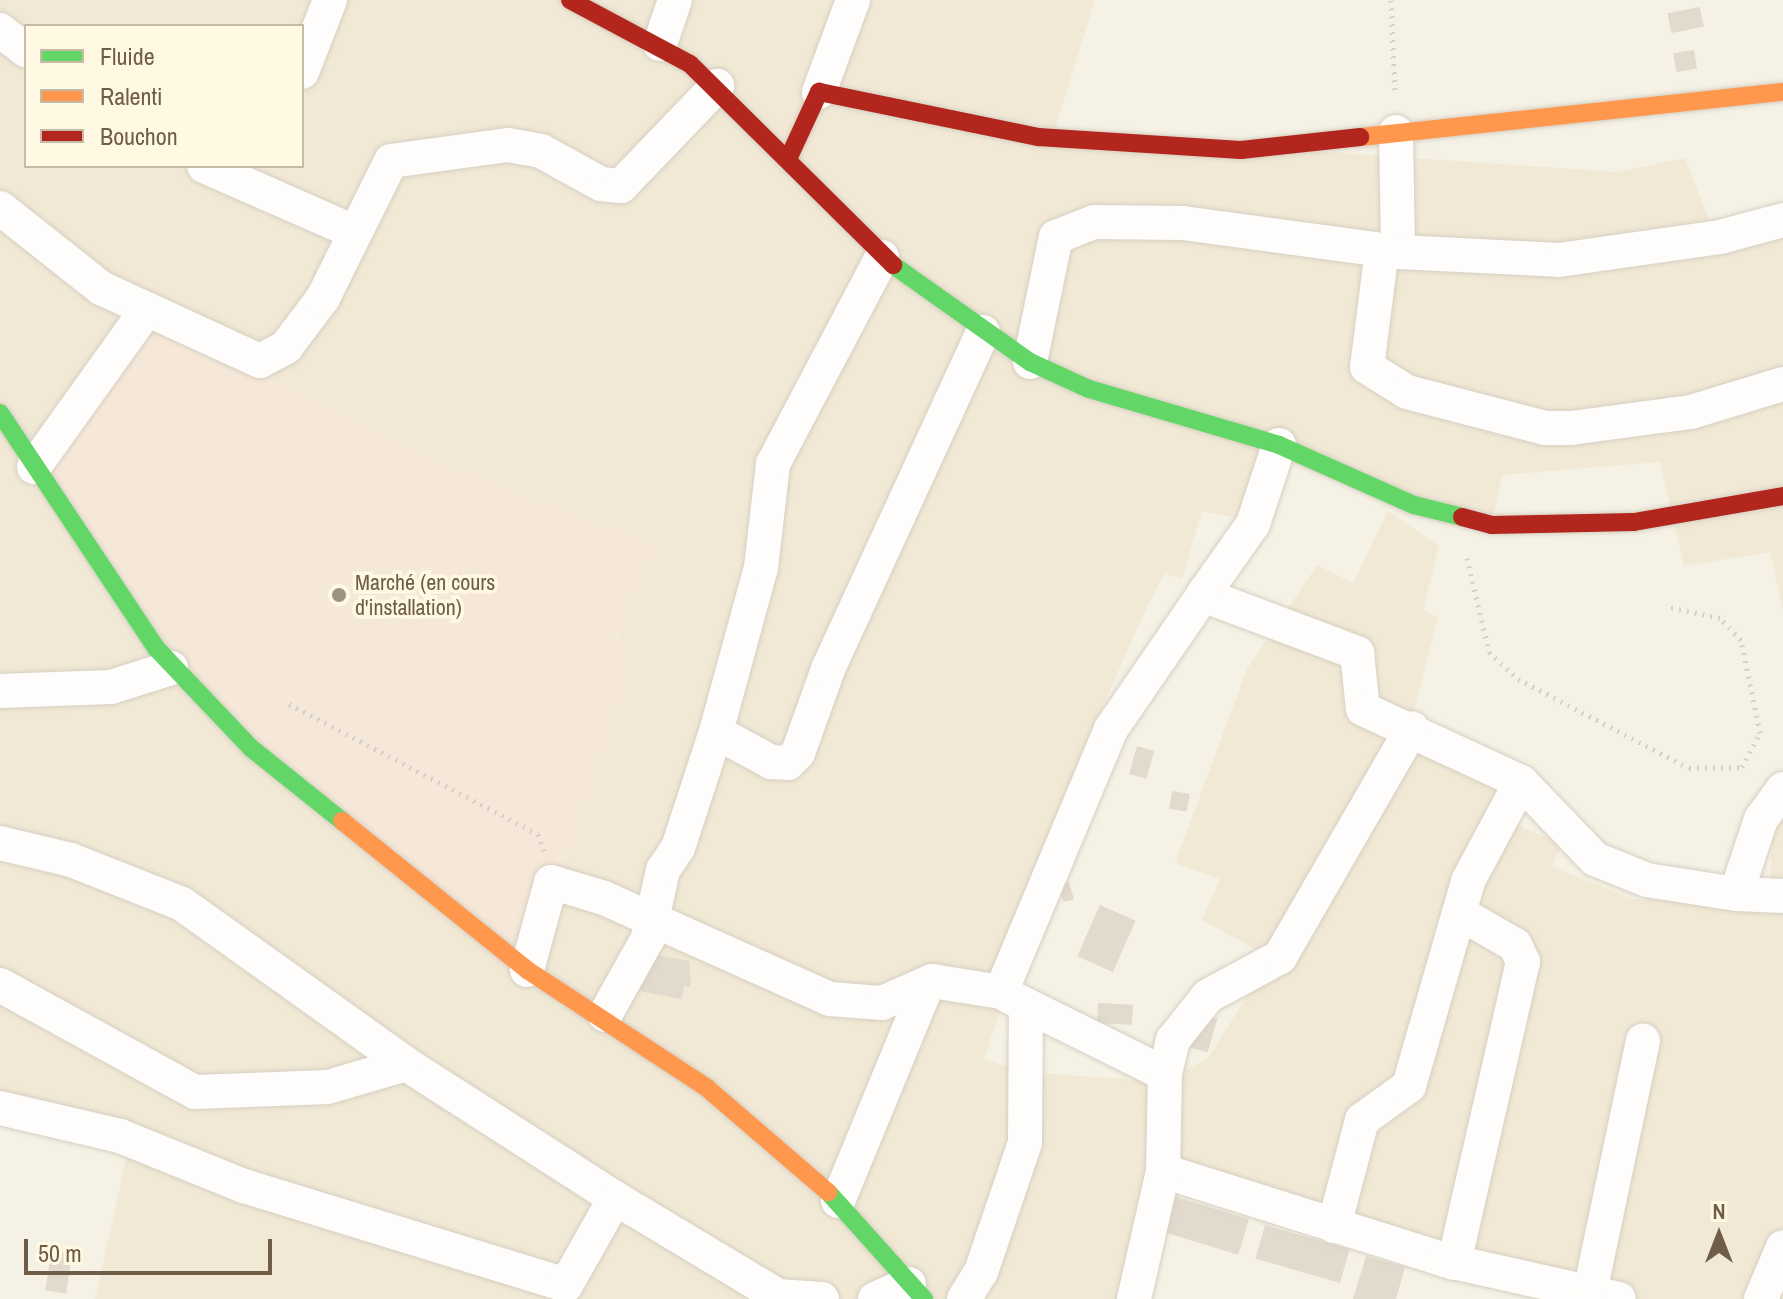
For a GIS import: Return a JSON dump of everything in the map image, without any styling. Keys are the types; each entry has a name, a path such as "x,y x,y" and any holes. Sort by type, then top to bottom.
{"street":[{"path":"304,67 330,0"},
{"path":"570,0 660,44 717,86 789,157 882,257 983,332 1030,362 1165,415 1279,445 1414,505 1492,525 1634,522 1783,496"},
{"path":"660,44 675,0"},
{"path":"789,157 819,92 853,0"},
{"path":"0,30 24,48"},
{"path":"0,208 101,288 145,312 260,361 274,357 323,298 380,174 408,153 508,145 541,151 601,184 621,186 717,86"},
{"path":"819,92 1038,137 1241,150 1783,92"},
{"path":"1396,132 1390,251 1367,367 1407,392 1545,428 1571,428 1691,412 1783,384"},
{"path":"215,168 261,176 354,232"},
{"path":"1030,362 1056,237 1069,226 1183,223 1390,251 1559,260 1720,237 1783,220"},
{"path":"605,1015 654,921 663,870 678,848 716,732 761,568 773,464 882,257"},
{"path":"34,467 145,312"},
{"path":"716,732 771,762 788,763 798,753 828,669 983,332"},
{"path":"0,413 171,668 327,814 433,889 527,970 605,1015 707,1088 838,1201 916,1292"},
{"path":"964,1299 981,1272 1025,1143 1013,998 1111,729 1253,524 1279,445"},
{"path":"1203,595 1357,653 1358,705 1521,782 1595,859 1647,880 1736,894 1783,896"},
{"path":"0,691 111,687 171,668"},
{"path":"1134,1299 1163,1171 1165,1074 1188,1012 1280,957 1412,728"},
{"path":"1334,1226 1362,1120 1409,1086 1474,869 1521,782"},
{"path":"1736,894 1761,819 1783,789"},
{"path":"0,843 71,860 182,904 406,1064 615,1198 777,1297 822,1299"},
{"path":"527,970 551,882 654,921 830,999 882,1003 927,985 1013,998 1165,1074"},
{"path":"1454,1263 1523,962 1515,945 1461,914"},
{"path":"0,985 195,1092 328,1087 406,1064"},
{"path":"838,1201 927,985"},
{"path":"1163,1171 1454,1263 1604,1296 1643,1041"},
{"path":"0,1108 120,1136 244,1186 564,1292 615,1198"},
{"path":"1761,1299 1783,1247"},
{"path":"875,1299 916,1292"}],"path":[{"path":"1391,0 1396,132"},
{"path":"1464,551 1489,652 1518,679 1689,768 1742,767 1760,733 1741,640 1720,618 1665,606"},
{"path":"289,704 538,834 551,882"}],"shaded area":[{"path":"0,0 1095,0 1054,133 1617,172 1685,158 1718,243 1783,222 1783,610 1770,552 1684,566 1660,462 1502,475 1492,525 1271,445 1244,520 1202,511 1182,579 1165,574 1149,602 1088,740 984,1059 1026,1072 1162,1082 1208,1058 1271,958 1202,920 1220,879 1175,863 1247,669 1317,565 1353,583 1388,511 1439,546 1423,610 1438,618 1406,741 1508,790 1494,815 1561,844 1553,867 1633,899 1770,905 1773,797 1783,798 1783,1299 1603,1299 1176,1185 1124,1299 95,1299 128,1150 0,1114","holes":["138,312 417,451 657,546 615,642 635,650 31,470"]},
{"path":"138,312 416,451 657,546 615,641 636,651 530,976 321,819 31,470"}],"building":[{"path":"1700,7 1704,27 1671,33 1668,13"},
{"path":"1694,50 1697,69 1676,72 1673,53"},
{"path":"1137,746 1154,751 1146,779 1129,774"},
{"path":"1172,791 1190,794 1187,812 1169,809"},
{"path":"1069,882 1074,899 1063,902 1058,885"},
{"path":"1100,905 1136,921 1113,972 1077,956"},
{"path":"646,953 689,961 691,987 684,986 682,999 639,991"},
{"path":"1098,1003 1133,1005 1132,1025 1097,1023"},
{"path":"1200,1014 1217,1019 1208,1053 1190,1048"},
{"path":"1163,1193 1249,1219 1238,1255 1152,1228"},
{"path":"1265,1225 1350,1249 1340,1283 1255,1259"},
{"path":"51,1251 72,1254 66,1294 45,1291"},
{"path":"1366,1256 1405,1267 1396,1299 1353,1299"}],"traffic: fast":[{"path":"893,265 1030,362 1089,389 1279,445 1414,505 1462,517"},
{"path":"0,413 157,649 251,748 342,821"},
{"path":"828,1192 924,1299"}],"traffic: slow":[{"path":"1360,137 1783,92"},
{"path":"342,821 527,970 707,1088 828,1192"}],"traffic: jam":[{"path":"570,0 690,64 893,265"},
{"path":"789,157 819,92 1038,137 1241,150 1360,137"},
{"path":"1462,517 1492,525 1634,522 1783,496"}],"place":[{"name":"Marché (en cours d'installation)","path":"339,595"}]}
